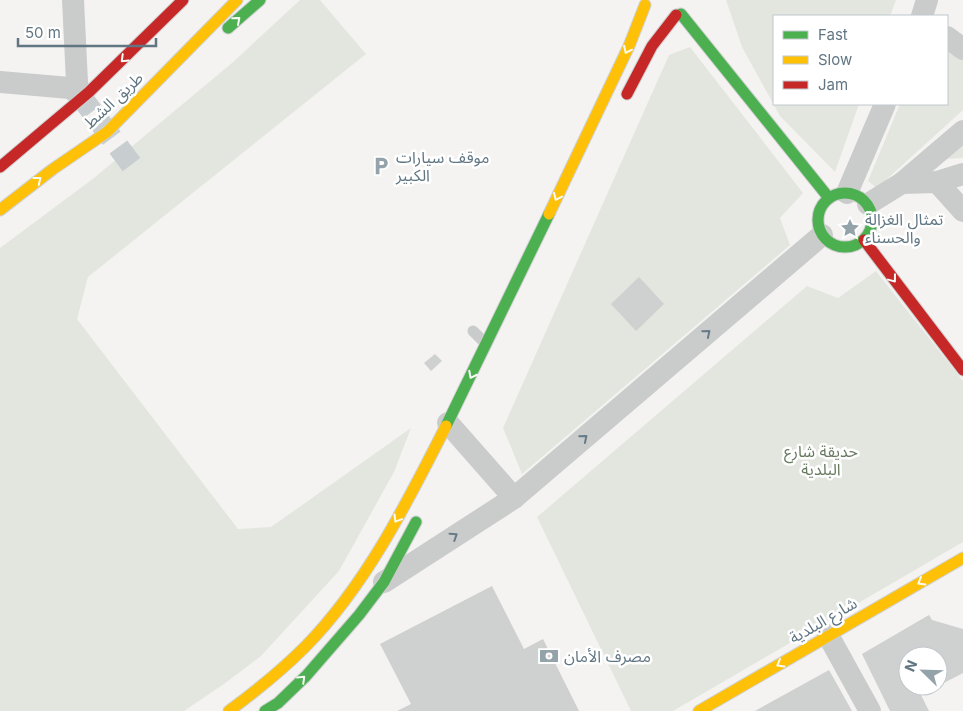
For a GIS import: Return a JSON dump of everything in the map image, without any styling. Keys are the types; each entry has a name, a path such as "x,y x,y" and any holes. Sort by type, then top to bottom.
{"main road":[{"name":"طريق الشط","path":"0,167 88,92 183,0"},
{"name":"طريق الشط","path":"0,210 53,169 107,132 237,0"},
{"path":"107,132 260,0"},
{"path":"229,711 268,683 291,662 343,603 366,571 454,429 487,345 649,7 682,13 838,195"},
{"path":"623,102 643,61 658,38 682,13"},
{"path":"838,195 862,198 868,204 872,213 872,223 870,232 864,240 851,247 844,248 830,243 822,235 818,228 819,211 823,204 838,195"},
{"path":"864,240 963,370"},
{"path":"265,711 278,703 332,648 384,582 420,514"},
{"name":"شارع البلدية","path":"699,711 963,558"}],"street":[{"path":"0,82 70,88 79,94 73,0"},
{"path":"922,15 927,0"},
{"path":"948,38 963,49"},
{"path":"838,195 884,105"},
{"path":"868,204 902,183 963,131"},
{"path":"902,183 937,182 963,174"},
{"path":"937,182 963,211"},
{"path":"384,582 514,498 822,235"},
{"path":"454,429 514,498"},
{"path":"828,635 870,711"}],"lane":[{"path":"473,331 487,345"}],"green space":[{"path":"300,0 320,0 366,54 88,277 77,319 238,529 271,527 411,428 394,472 339,571 261,656 184,711 0,711 0,248 94,178 232,63"},
{"path":"726,0 896,0 890,15 773,15 773,103 742,47"},
{"path":"690,47 803,193 780,218 790,245 522,474 503,428 669,55"},
{"path":"948,48 963,59 963,110 877,188 868,181 900,105 948,105"},
{"path":"774,105 859,105 835,172 780,116"},
{"path":"963,142 963,158 945,159"},
{"name":"حديقة شارع البلدية","path":"876,271 963,381 963,542 673,711 631,711 537,517 807,286 838,298"}],"building":[{"path":"639,277 664,304 636,331 611,304"},
{"path":"435,354 442,361 431,371 424,363"},
{"path":"492,586 524,649 543,639 579,711 397,711 411,704 380,644"},
{"path":"929,615 932,620 963,629 963,673 948,681 948,646 898,646 898,696 922,696 929,711 890,711 862,654"},
{"path":"829,670 852,711 755,711"}],"tunnel":[{"path":"79,94 134,168"}],"traffic: fast":[{"path":"228,28 260,0"},
{"path":"681,14 829,198"},
{"path":"840,193 850,193 860,197 868,205 872,220 868,235 860,243 850,247 840,247 830,243 822,235 818,225 818,215 822,205 830,197 840,193"},
{"path":"446,426 549,214"},
{"path":"265,711 278,703 306,676 359,615 384,582 416,522"}],"traffic: slow":[{"path":"0,210 53,169 107,132 237,0"},
{"path":"549,214 629,46 645,5"},
{"path":"229,711 296,656 327,623 347,597 384,542 446,426"},
{"path":"699,711 963,558"}],"traffic: jam":[{"path":"0,167 89,92 183,0"},
{"path":"627,94 652,46 676,15"},
{"path":"864,240 963,370"}],"place":[{"name":"موقف سيارات الكبير","path":"381,166"},
{"name":"تمثال الغزالة والحسناء","path":"850,228"},
{"name":"مصرف الأمان","path":"549,656"}]}
